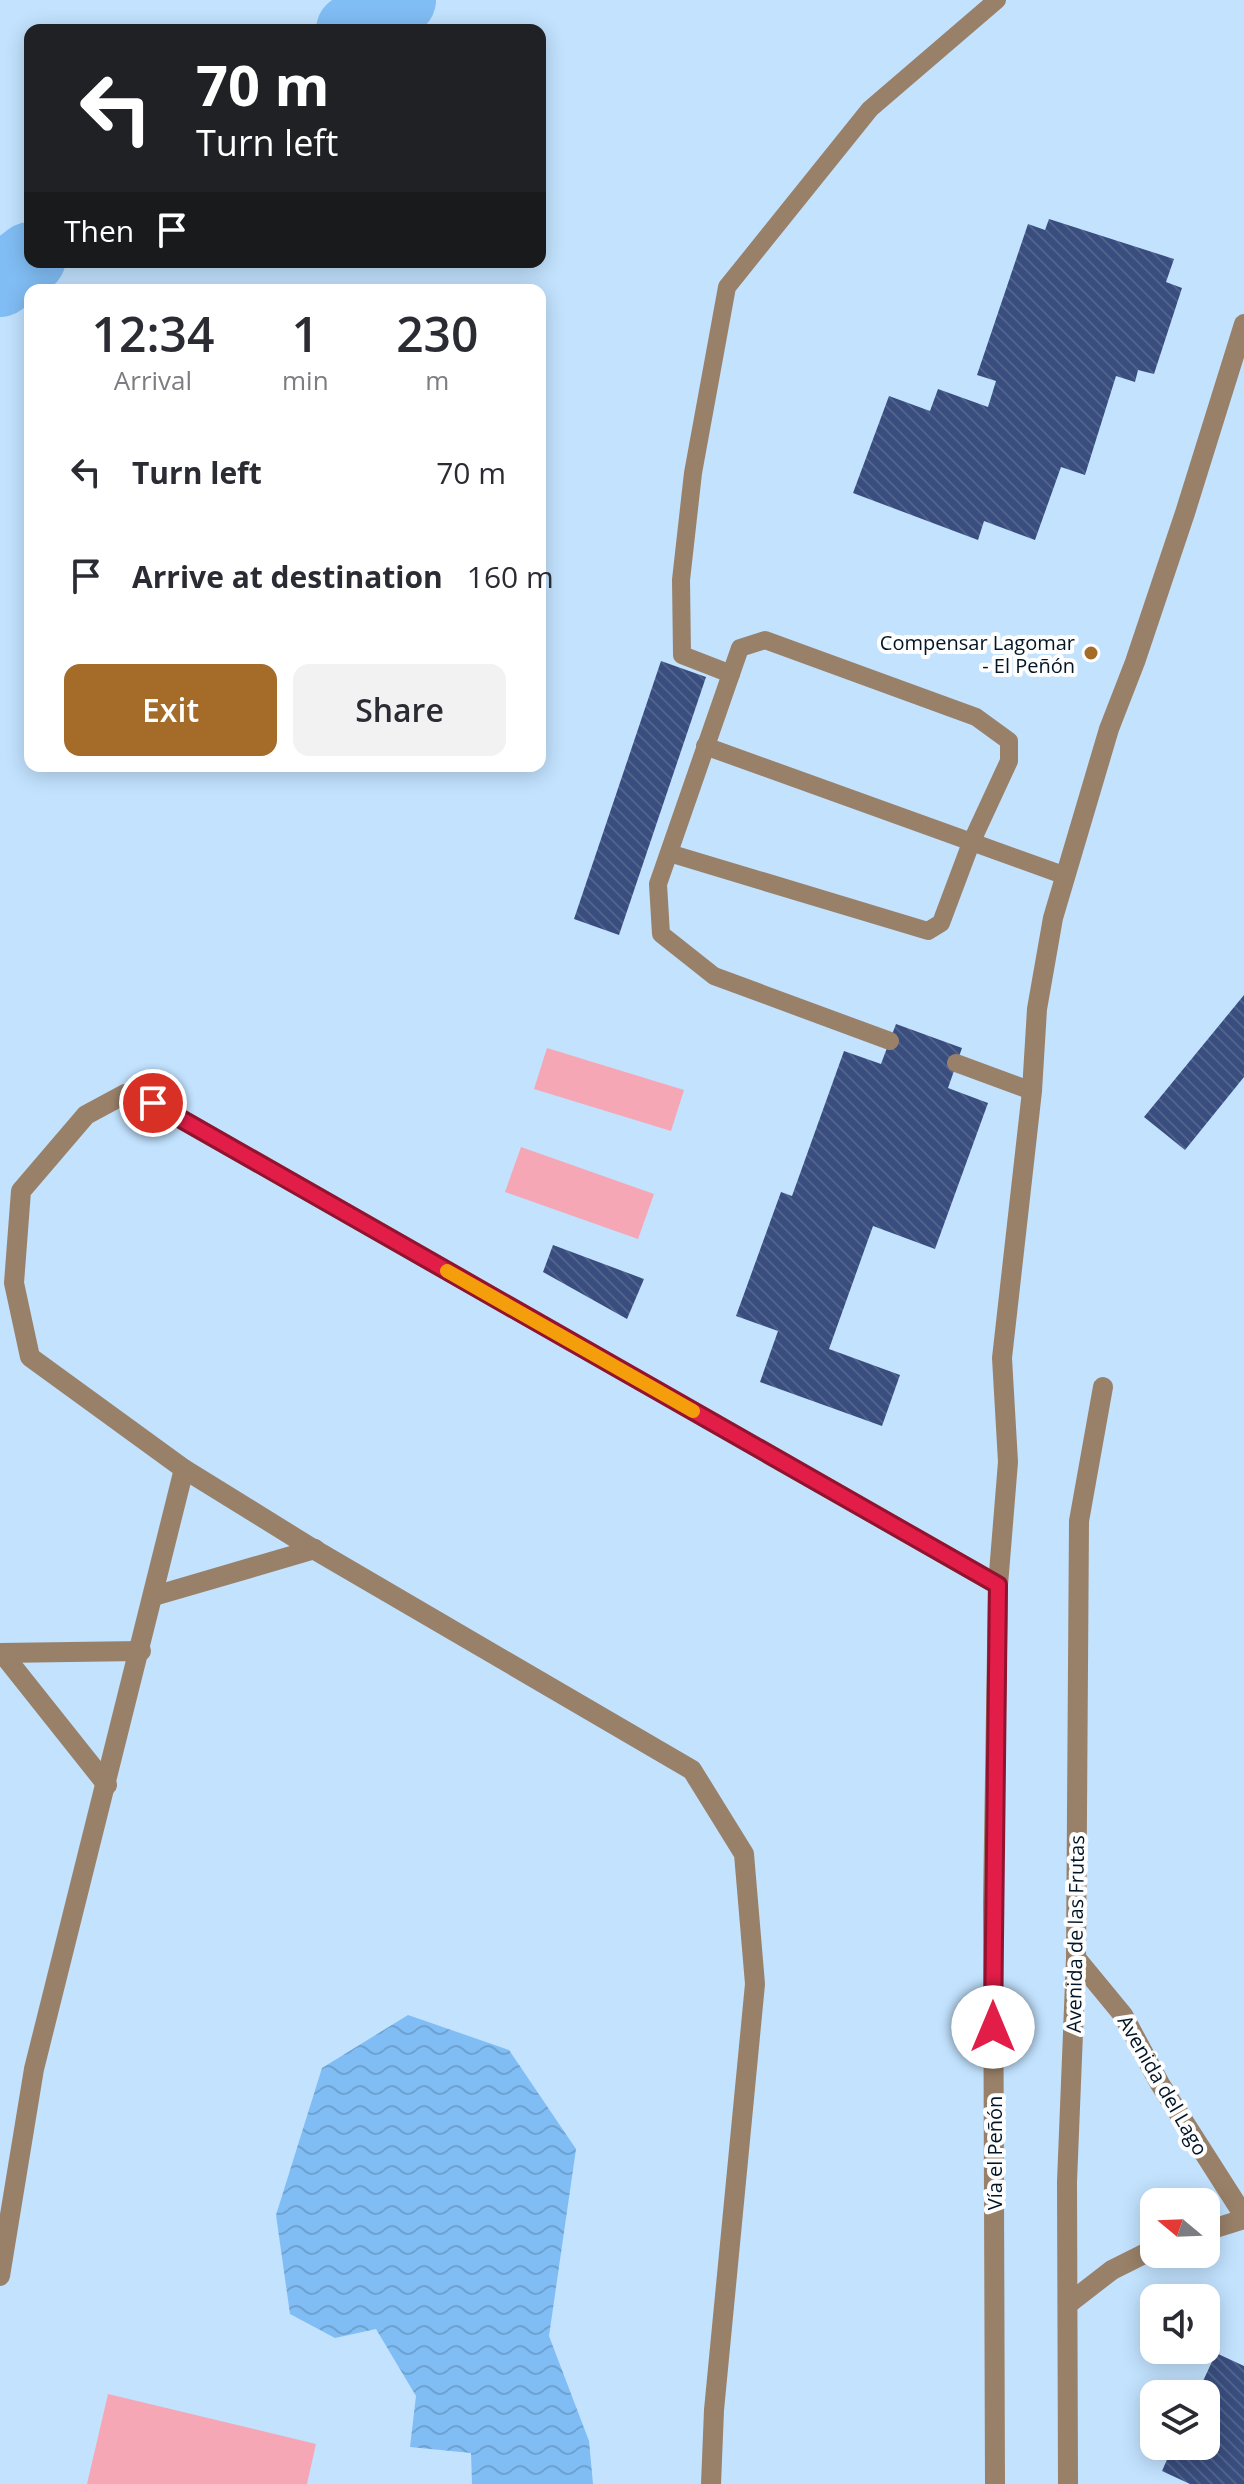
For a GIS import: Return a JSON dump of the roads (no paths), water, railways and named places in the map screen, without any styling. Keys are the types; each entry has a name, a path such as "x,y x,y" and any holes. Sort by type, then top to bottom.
{"street":[{"name":"Vía el Peñón","path":"995,2484 993,1904 998,1585 1008,1462 1002,1358 1032,1091 1037,1009 1053,918 1109,729 1185,513 1244,324"},
{"path":"711,2484 714,2410 755,1984 744,1854 692,1770 184,1469 30,1357 7,1276 21,1191 86,1115 125,1094 153,1103 998,1585"},
{"name":"Avenida de las Frutas","path":"1068,2484 1067,2182 1076,1958 1079,1521 1103,1387"},
{"path":"0,2276 34,2069 141,1651 184,1469"},
{"path":"154,1596 315,1549"},
{"path":"1,1653 141,1651"},
{"path":"1,1653 107,1785"},
{"name":"Avenida del Lago","path":"1076,1958 1123,2015 1160,2084 1244,2218"},
{"path":"1220,2226 1244,2218"},
{"path":"1068,2304 1112,2270 1140,2256"}],"lane":[{"path":"731,674 682,655 681,580 693,473 727,287 870,109 997,0"},
{"path":"669,853 928,931 941,923 971,843 1009,761 1009,741 976,717 765,640 740,648 658,884 661,934 714,976 890,1041"},
{"path":"705,746 1066,876"},
{"path":"956,1063 1032,1091"}],"water":[{"path":"408,2015 509,2050 576,2149 549,2336 589,2441 593,2484 472,2484 471,2453 410,2447 416,2396 376,2329 335,2338 290,2314 276,2215 322,2068"}],"waterway":[{"path":"362,24 400,0"},
{"path":"0,281 24,263"}],"place":[{"name":"Compensar Lagomar - El Peñón","path":"1091,653"}]}
